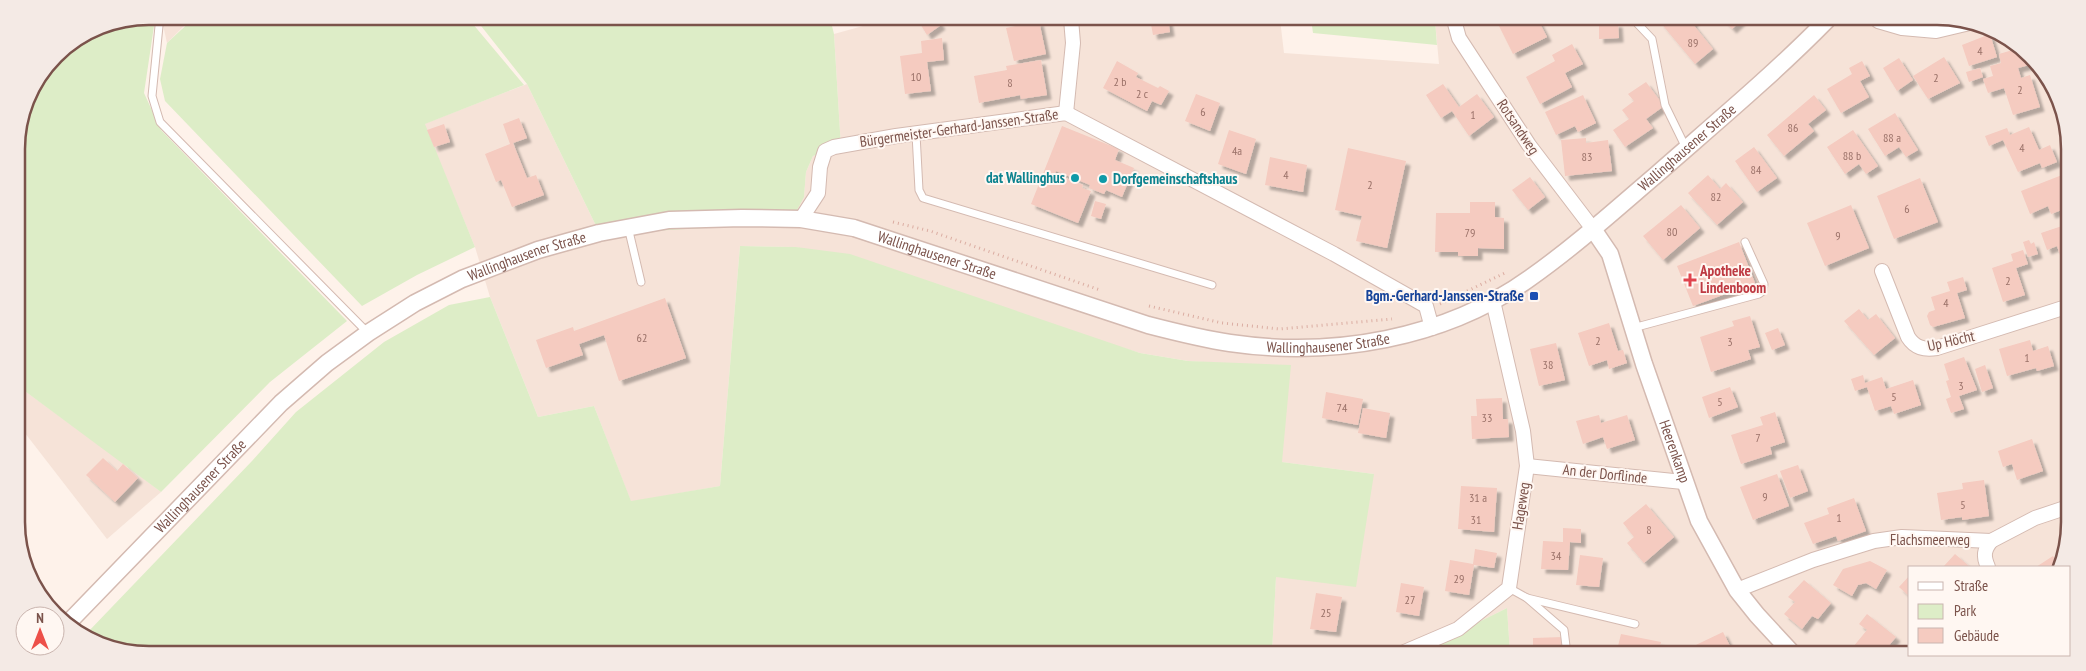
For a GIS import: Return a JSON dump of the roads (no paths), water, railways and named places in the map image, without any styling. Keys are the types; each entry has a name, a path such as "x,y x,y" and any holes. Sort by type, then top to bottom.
{"street":[{"path":"1066,112 1073,42 1072,25"},
{"name":"Rotsandweg","path":"1455,25 1459,38 1529,145 1593,229"},
{"name":"Wallinghausener Straße","path":"72,619 281,403 327,363 368,333 415,303 462,279 538,250 599,232 669,220 742,218 801,220 854,228 1148,325 1229,343 1270,347 1318,348 1371,343 1432,328 1493,300 1529,279 1593,229 1760,84 1822,25"},
{"path":"1892,25 1936,32 1956,27"},
{"name":"Bürgermeister-Gerhard-Janssen-Straße","path":"801,220 818,193 820,166 825,152 834,147 1066,112 1334,254 1426,306 1432,328"},
{"name":"Heerenkamp","path":"1593,229 1610,254 1632,328 1683,482 1699,521 1737,590 1786,646"},
{"name":"Up Höcht","path":"1882,271 1908,337 1912,343 1920,348 1937,348 2061,309"},
{"name":"Hageweg","path":"1493,300 1523,431 1527,466 1509,588"},
{"name":"An der Dorflinde","path":"1527,466 1683,482"},
{"name":"Flachsmeerweg","path":"1737,590 1813,560 1874,541 1902,537 1991,540 2035,518 2061,509"},
{"path":"1988,566 1985,559 1985,549 1991,540"},
{"path":"1418,646 1458,629 1509,588"}],"lane":[{"path":"159,25 152,96 160,122 368,333"},
{"path":"1639,25 1652,39 1666,105 1686,148"},
{"path":"916,134 919,190 923,198 1212,285"},
{"path":"628,227 641,282"},
{"path":"1632,328 1759,294 1763,291 1764,284 1745,242"},
{"path":"1509,588 1526,598 1564,630 1566,646"},
{"path":"1526,598 1635,624"}],"place":[{"name":"dat Wallinghus","path":"1075,178"},
{"name":"Dorfgemeinschaftshaus","path":"1103,179"},
{"name":"Apotheke Lindenboom","path":"1690,280"},
{"name":"Bgm.-Gerhard-Janssen-Straße","path":"1534,296"}]}
